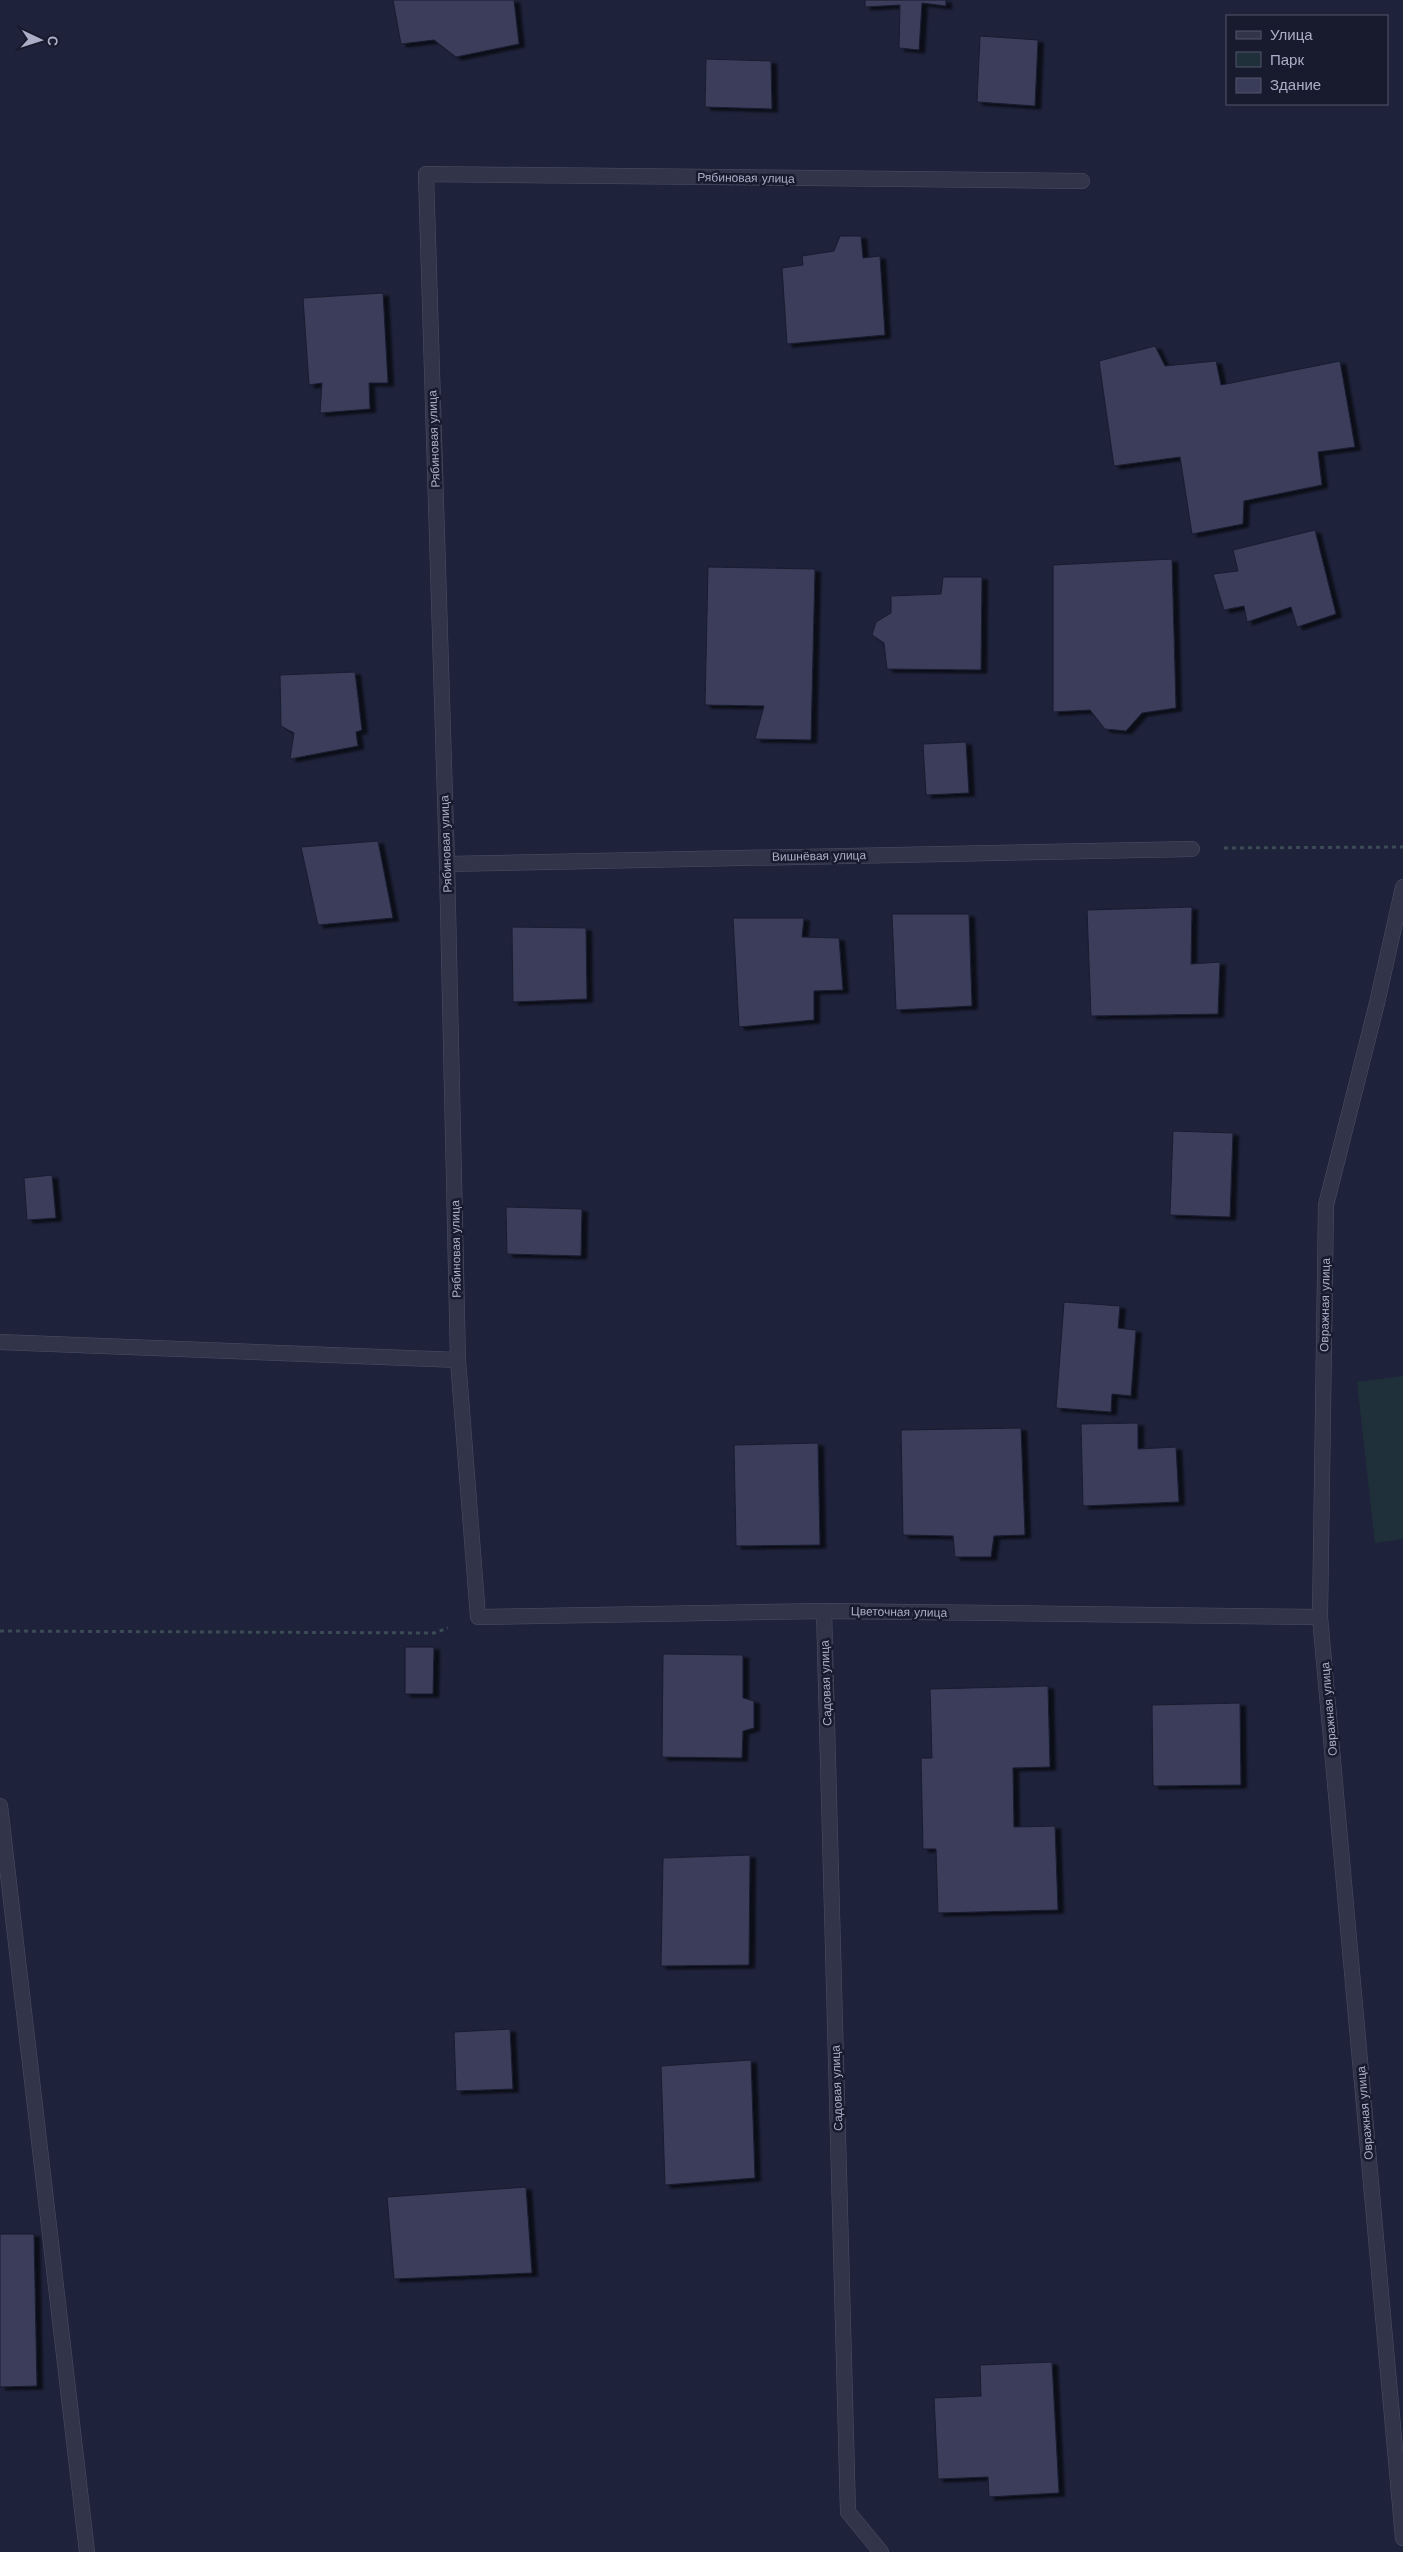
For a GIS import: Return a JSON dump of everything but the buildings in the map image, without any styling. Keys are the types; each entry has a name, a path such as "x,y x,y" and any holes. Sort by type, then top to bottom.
{"street":[{"name":"Рябиновая улица","path":"478,1617 458,1360 447,864 426,174 1082,181"},
{"name":"Вишнёвая улица","path":"447,864 1192,849"},
{"name":"Овражная улица","path":"1403,887 1377,1003 1326,1205 1320,1617 1403,2538"},
{"path":"0,1342 458,1360"},
{"name":"Цветочная улица","path":"478,1617 824,1611 1320,1617"},
{"name":"Садовая улица","path":"824,1611 848,2512 881,2552"},
{"path":"0,1806 87,2552"}],"path":[{"path":"1192,849 1403,847"},
{"path":"0,1631 434,1633 478,1617"}],"green space":[{"path":"1403,1376 1403,1539 1375,1543 1357,1382"}]}
